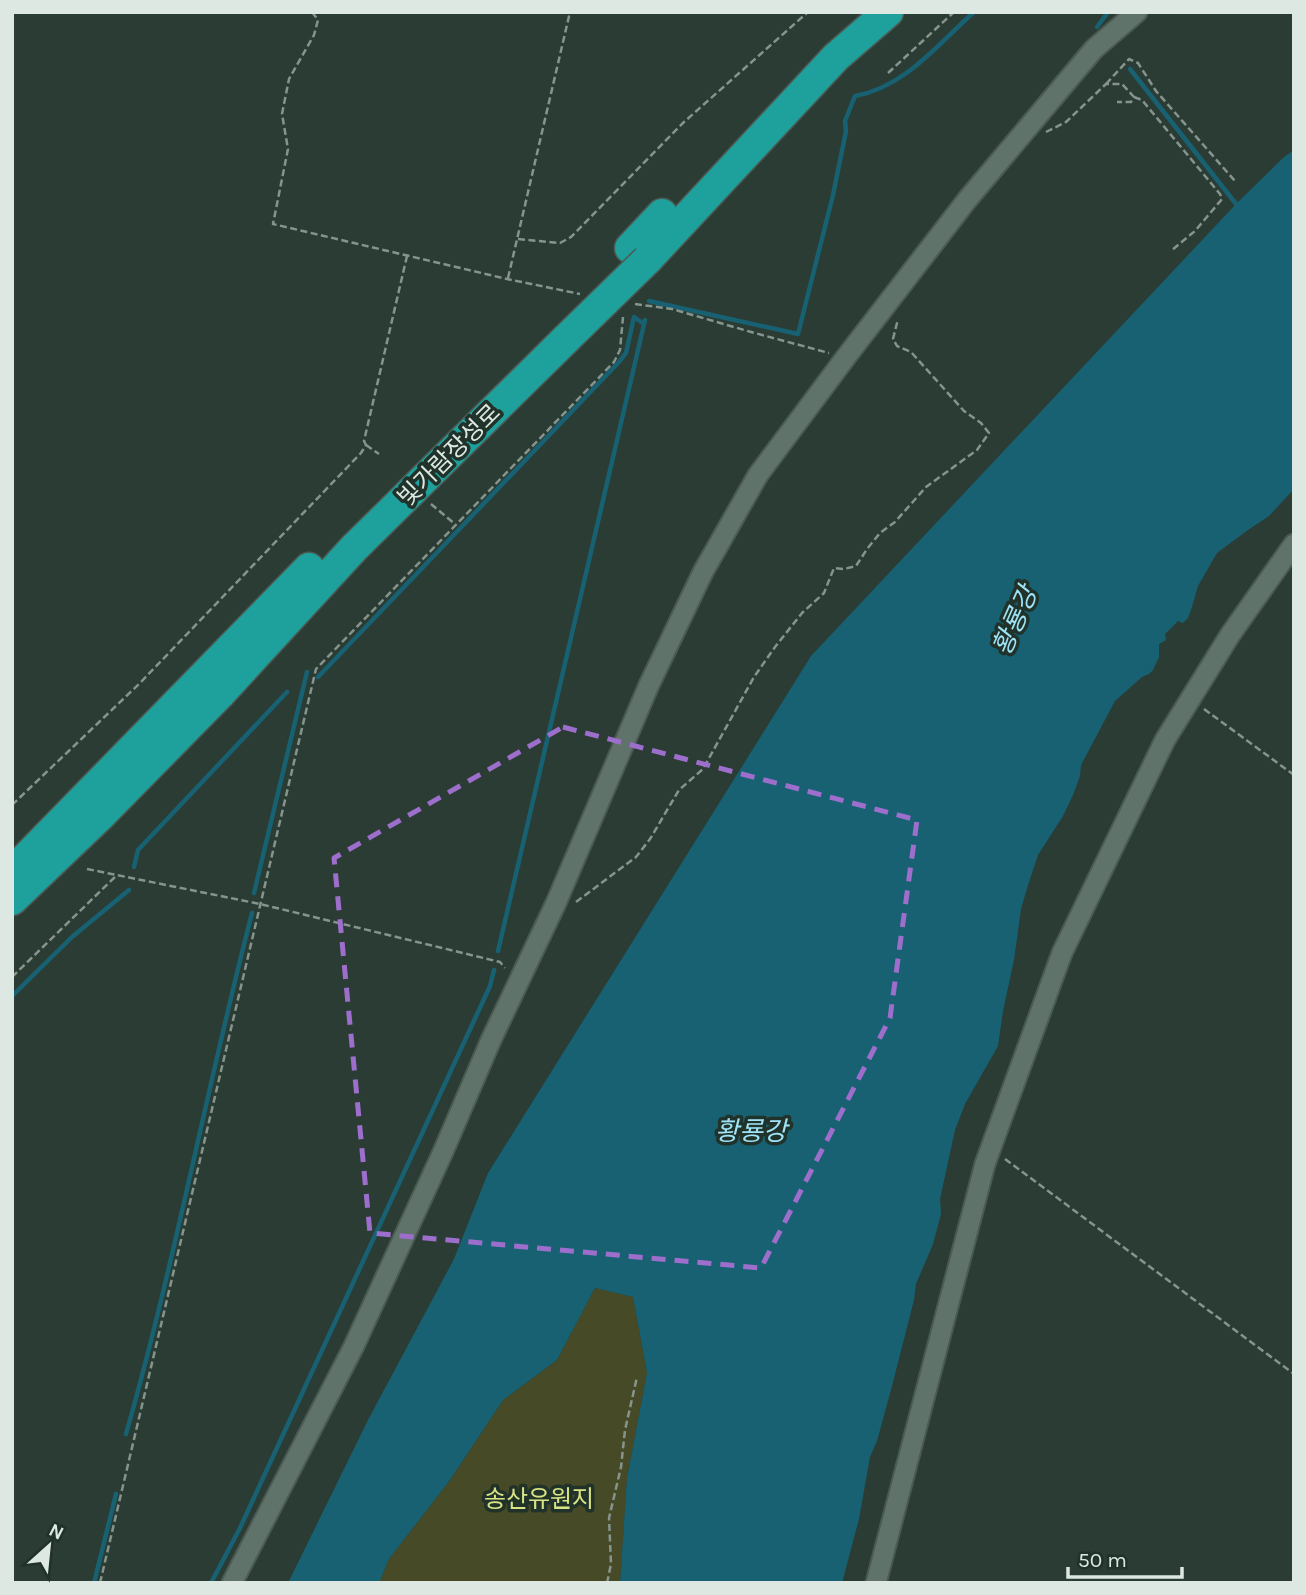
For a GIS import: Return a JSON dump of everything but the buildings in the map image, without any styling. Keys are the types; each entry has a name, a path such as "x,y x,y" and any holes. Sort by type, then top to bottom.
{"highway":[{"name":"빛가람장성로","path":"638,254 774,99 862,12"},
{"name":"빛가람장성로","path":"12,900 100,816 219,695 354,548 558,334 836,57 888,12"},
{"name":"빛가람장성로","path":"12,873 422,453 558,334"}],"street":[{"path":"232,1583 354,1346 491,1040 556,904 649,685 703,572 758,475 967,201 1094,49 1137,12"},
{"path":"876,1583 985,1164 1062,953 1165,740 1230,635 1294,544"}],"path":[{"path":"312,12 318,20 314,36 289,79 282,114 288,149 273,223 407,256 586,295"},
{"path":"507,279 570,12"},
{"path":"518,239 560,243 571,237 684,122 808,12"},
{"path":"888,73 954,12"},
{"path":"1022,135 1050,131 1066,122 1129,59 1138,63 1156,91 1235,181"},
{"path":"1106,84 1122,84 1134,97 1142,100 1222,199 1195,231 1172,250"},
{"path":"1117,102 1131,102 1134,97"},
{"path":"379,454 366,446 364,441 407,256"},
{"path":"556,904 566,908 636,857 679,790 703,769 768,657 802,613 824,593 834,568 856,566 880,533 895,522 926,487 977,450 989,433 981,423 964,411 911,352 897,346 893,339 900,307 892,297"},
{"path":"625,303 672,309 846,357"},
{"path":"100,1583 316,669 614,362 620,350 623,313"},
{"path":"12,805 139,684 366,446"},
{"path":"431,504 456,524"},
{"path":"1190,699 1294,775"},
{"path":"88,869 260,904 500,962 505,969"},
{"path":"12,978 117,875"},
{"path":"991,1149 1294,1374"},
{"path":"607,1583 611,1564 609,1518 637,1377"}],"highlighted area":[{"path":"563,727 917,820 890,1018 761,1268 370,1233 334,858"}],"green space":[{"name":"송산유원지","path":"595,1288 633,1297 647,1373 627,1478 620,1583 379,1583 389,1559 450,1480 503,1400 557,1360"}],"water":[{"name":"황룡강","path":"1294,150 1294,489 1269,516 1217,553 1198,586 1188,618 1183,623 1178,621 1165,634 1166,640 1159,644 1159,657 1153,670 1115,701 1081,765 1080,776 1063,816 1038,855 1021,909 998,1046 965,1104 955,1130 940,1199 941,1214 933,1244 916,1284 892,1386 870,1457 859,1519 842,1583 620,1583 627,1478 647,1373 633,1297 595,1288 557,1360 503,1400 450,1480 389,1559 379,1583 288,1583 368,1420 454,1259 488,1173 811,656 1236,204"}],"waterway":[{"path":"649,301 798,334 833,195 846,131 845,121 855,96 890,84 905,74 974,12"},
{"path":"1097,27 1108,12"},
{"path":"1130,69 1240,209"},
{"path":"318,677 619,362 626,353 634,317 644,324"},
{"path":"498,951 645,320"},
{"path":"254,893 307,672"},
{"path":"134,867 138,850 287,692"},
{"path":"12,996 72,937 129,890"},
{"path":"126,1434 160,1304 252,913"},
{"path":"211,1583 240,1528 490,986 494,970"},
{"path":"94,1583 116,1494"}]}
